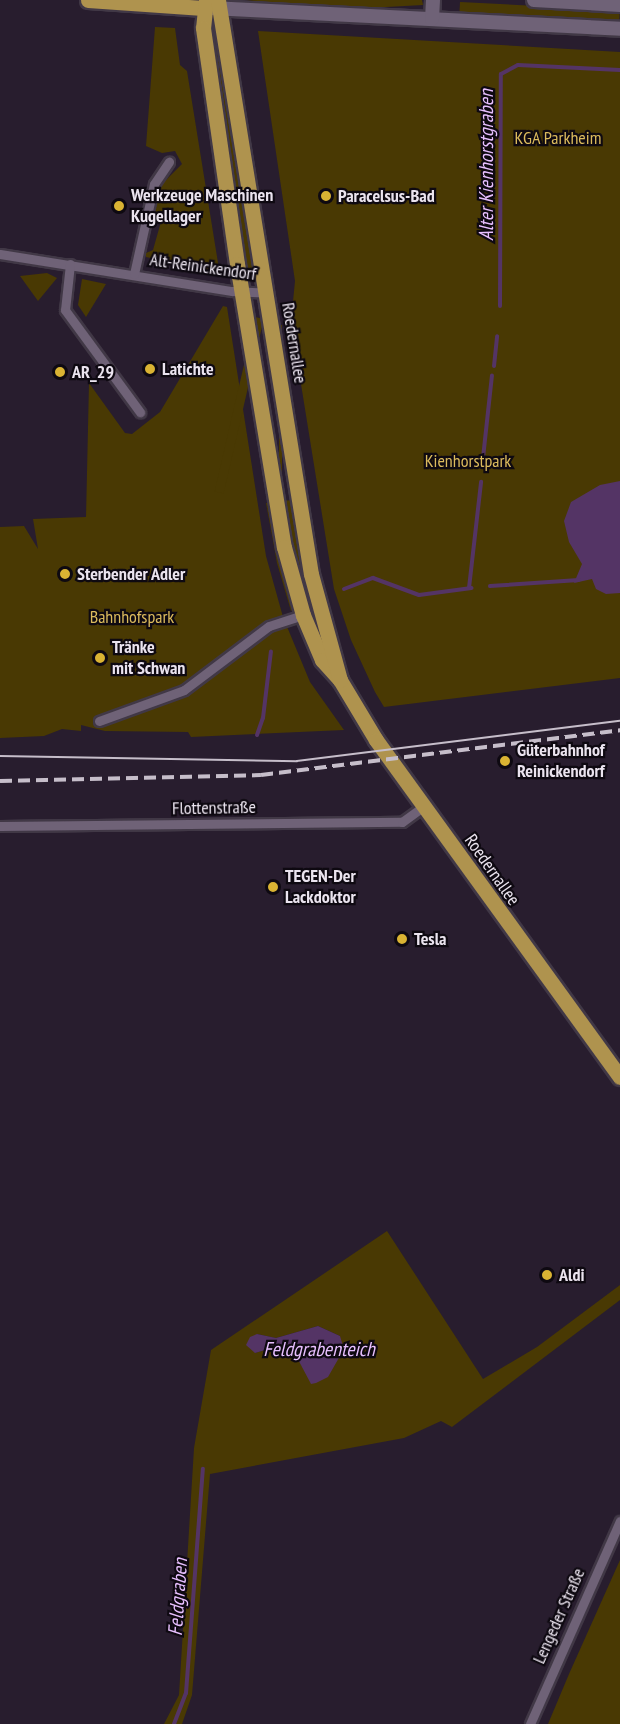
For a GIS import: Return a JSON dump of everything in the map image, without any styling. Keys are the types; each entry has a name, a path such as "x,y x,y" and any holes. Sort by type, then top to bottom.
{"main road":[{"path":"88,0 219,4 620,29"},
{"path":"432,19 433,0"},
{"path":"534,0 620,5"},
{"name":"Roedernallee","path":"204,4 243,293 284,547 303,615 322,660 340,680 376,740 620,1077"},
{"name":"Roedernallee","path":"219,4 311,574 340,680"}],"street":[{"name":"Alt-Reinickendorf","path":"134,274 154,184 169,162"},
{"name":"Alt-Reinickendorf","path":"0,254 243,293 267,293"},
{"name":"Alt-Reinickendorf","path":"0,259 23,257"},
{"path":"70,264 65,310 140,412"},
{"path":"99,721 184,690 269,626 303,615"},
{"name":"Flottenstraße","path":"0,826 402,822 424,806"},
{"name":"Lengeder Straße","path":"530,1724 620,1521"}],"green space":[{"path":"245,0 422,0 423,5 350,9"},
{"path":"460,2 620,10 619,23 459,15"},
{"path":"155,27 175,28 180,65 187,71 219,269 216,271 146,257 146,253 153,250 164,211 153,212 159,187 182,164 175,151 162,153 146,146"},
{"name":"Kienhorstpark","path":"258,31 620,52 620,678 384,707 375,692 351,640 334,589 291,322 295,281"},
{"path":"211,34 217,34 256,269 247,268"},
{"path":"47,273 57,278 38,301 20,276"},
{"path":"82,279 106,284 86,317 78,305"},
{"name":"Bahnhofspark","path":"223,306 227,307 266,556 283,617 310,682 344,730 191,737 188,732 105,731 81,725 81,731 62,729 44,736 0,738 0,527 24,526 38,549 33,519 86,517 89,383 125,433 132,434 160,412"},
{"path":"255,317 264,319 224,493 215,491"},
{"path":"279,325 282,325 282,493 279,493"},
{"path":"292,500 315,621 294,563 283,501"},
{"path":"266,503 270,503 294,608 291,611 277,563"},
{"path":"387,1231 483,1379 537,1347 620,1285 620,1300 452,1427 441,1421 404,1438 210,1474 192,1695 182,1724 164,1724 179,1695 194,1448 211,1350","holes":["318,1326 340,1336 305,1371 293,1350 279,1346 255,1353 257,1334 276,1338"]},
{"path":"620,1560 620,1724 548,1724 569,1674"}],"water":[{"path":"620,481 620,593 606,594 596,589 592,579 574,583 582,564 569,542 564,521 571,502 600,485"},
{"name":"Feldgrabenteich","path":"318,1326 340,1336 344,1349 328,1377 316,1383 311,1384 293,1350 279,1346 255,1353 246,1345 250,1337 257,1334 276,1338"}],"waterway":[{"name":"Alter Kienhorstgraben","path":"500,306 501,74 518,65 620,70"},
{"name":"Alter Kienhorstgraben","path":"494,366 497,336"},
{"name":"Alter Kienhorstgraben","path":"483,458 492,375"},
{"name":"Alter Kienhorstgraben","path":"469,588 481,482"},
{"path":"344,589 373,578 419,595 472,588"},
{"path":"490,586 579,580"},
{"path":"257,735 263,718 271,651"},
{"name":"Feldgraben","path":"174,1724 186,1693 203,1469"}],"tram line":[{"path":"0,756 297,761 620,721"}],"railway":[{"path":"0,781 261,775 620,730"}],"place":[{"name":"Paracelsus-Bad","path":"326,196"},
{"name":"Werkzeuge Maschinen Kugellager","path":"119,206"},
{"name":"Latichte","path":"150,369"},
{"name":"AR_29","path":"60,372"},
{"name":"Sterbender Adler","path":"65,574"},
{"name":"Tränke mit Schwan","path":"100,658"},
{"name":"Güterbahnhof Reinickendorf","path":"505,761"},
{"name":"TEGEN-Der Lackdoktor","path":"273,887"},
{"name":"Tesla","path":"402,939"},
{"name":"Aldi","path":"547,1275"}],"park label":[{"name":"KGA Parkheim","path":"558,138"}]}
